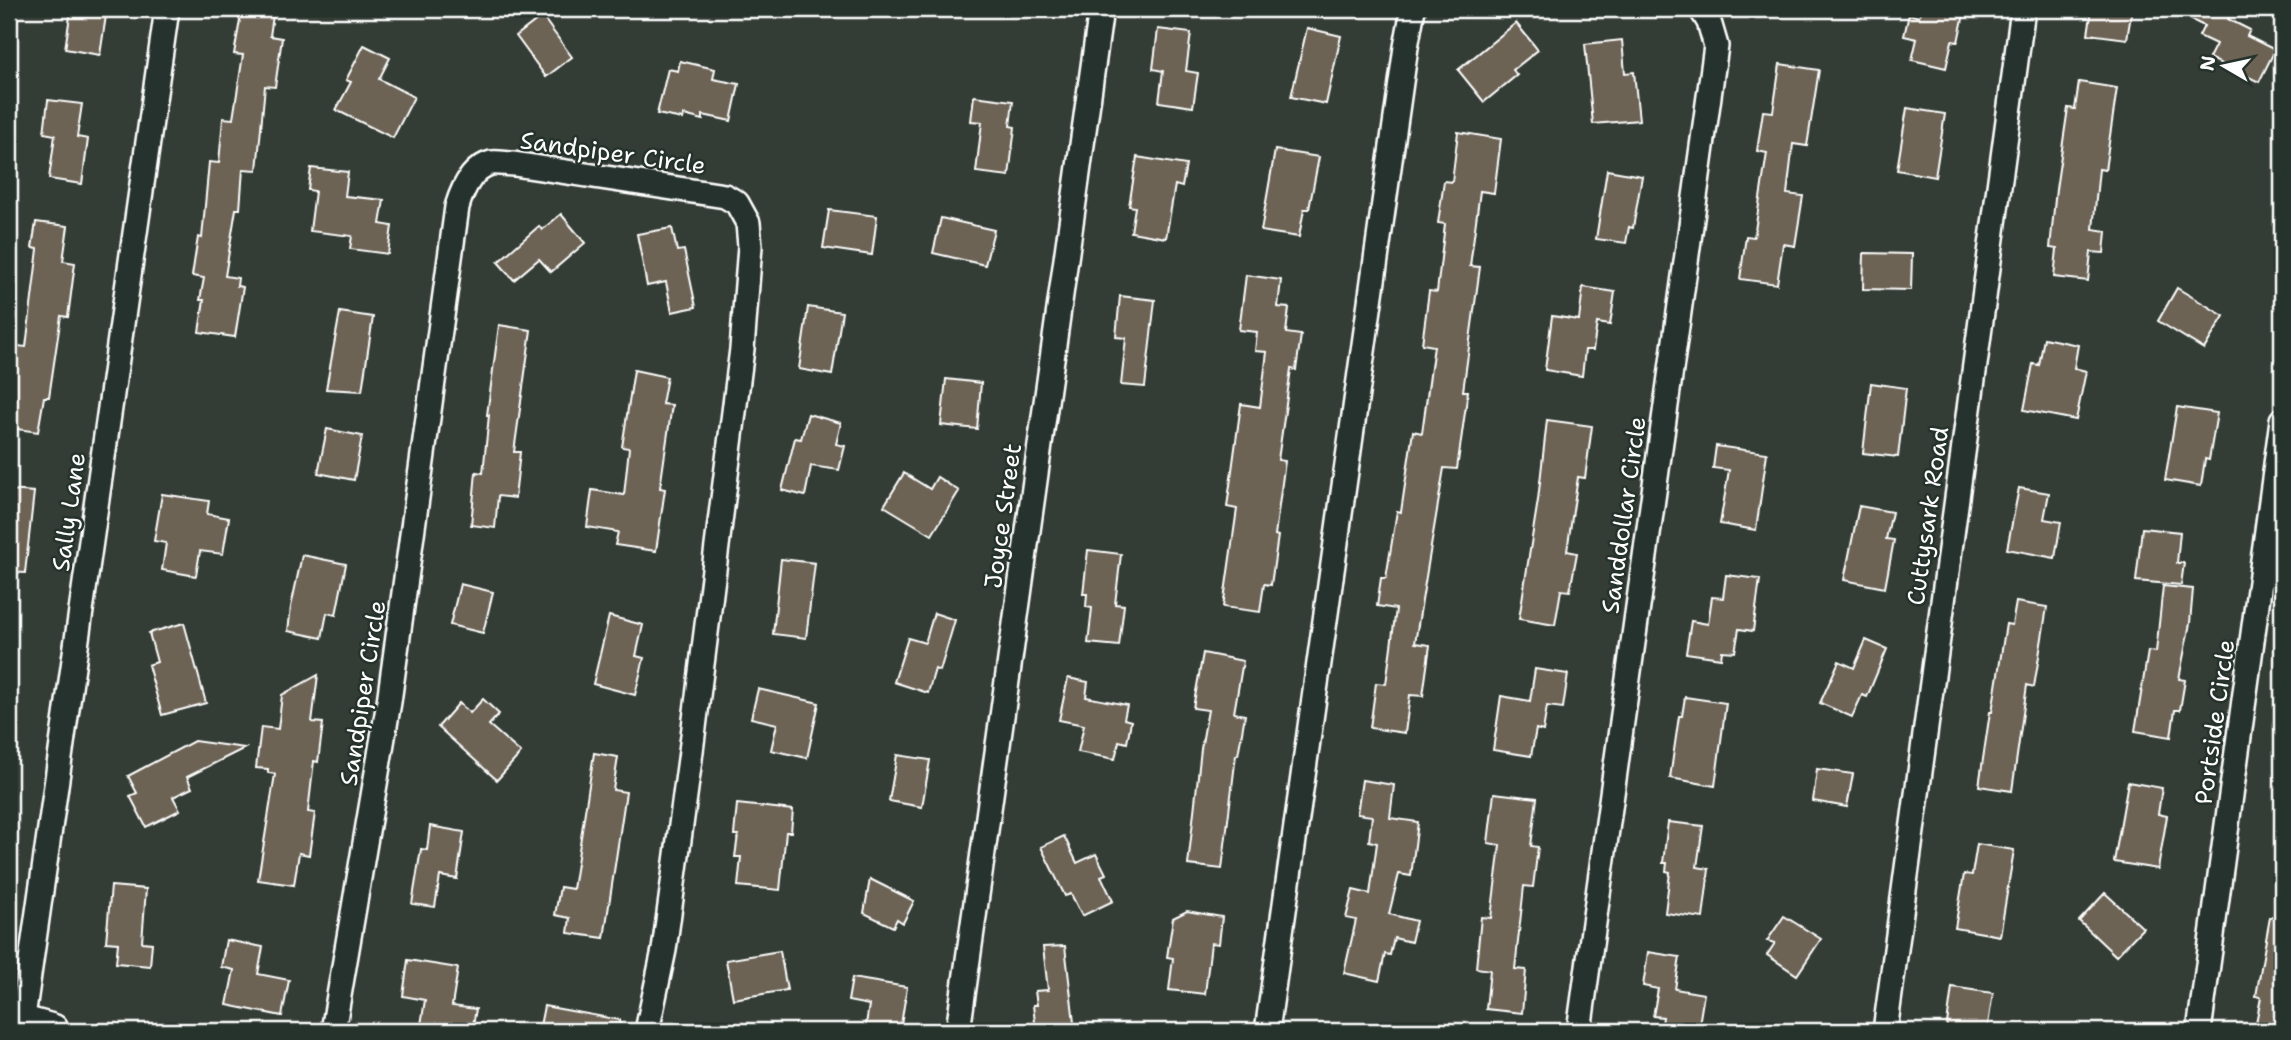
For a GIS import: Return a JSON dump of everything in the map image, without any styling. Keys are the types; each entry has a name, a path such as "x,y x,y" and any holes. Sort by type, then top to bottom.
{"street":[{"name":"Sally Lane","path":"27,1025 167,9"},
{"name":"Joyce Street","path":"958,1031 1101,9"},
{"path":"1267,1031 1413,9"},
{"name":"Sanddollar Circle","path":"1579,1031 1716,46 1709,22 1700,9"},
{"name":"Cuttysark Road","path":"1885,1031 2023,9"},
{"name":"Sandpiper Circle","path":"333,1031 389,702 457,207 462,191 476,171 492,163 725,196 737,203 748,223 750,246 742,349 691,759 664,950 647,1031"},
{"name":"Portside Circle","path":"2199,1031 2282,420"}],"building":[{"path":"71,9 107,9 100,55 65,49"},
{"path":"242,9 274,9 270,36 282,38 275,87 265,86 257,170 243,169 240,209 236,209 225,276 238,278 237,286 243,287 235,337 199,332 204,278 192,276 198,237 202,238 209,162 219,163 223,118 233,119 243,55 234,54"},
{"path":"1921,9 1965,9 1958,42 1952,41 1946,68 1912,60 1917,39 1904,36 1909,14 1919,17"},
{"path":"2092,9 2132,9 2127,39 2088,34"},
{"path":"2170,9 2233,9 2228,19 2250,30 2247,36 2275,50 2259,82 2209,58 2216,44 2199,36 2204,26"},
{"path":"542,16 572,57 546,77 516,36"},
{"path":"1516,23 1538,50 1513,70 1517,75 1484,102 1458,70"},
{"path":"1307,28 1341,36 1326,104 1291,97"},
{"path":"1158,29 1191,33 1186,71 1198,73 1193,107 1159,102 1163,71 1153,69"},
{"path":"1622,40 1625,73 1634,72 1639,120 1593,124 1585,44"},
{"path":"364,45 390,58 379,79 414,97 393,138 336,110 351,82 346,80"},
{"path":"680,61 715,69 713,79 739,84 731,121 703,115 703,120 684,115 683,119 657,114 668,69 678,71"},
{"path":"1780,64 1819,70 1807,146 1793,144 1787,194 1803,196 1795,246 1783,244 1777,284 1740,279 1746,236 1754,237 1767,153 1757,151 1763,111 1773,112"},
{"path":"2079,82 2117,88 2105,170 2099,169 2093,229 2106,231 2104,253 2091,252 2088,281 2054,277 2057,249 2050,248 2068,108 2075,109"},
{"path":"974,96 1013,101 1010,126 1015,127 1009,176 976,172 982,122 971,121"},
{"path":"48,100 82,104 77,137 88,139 82,184 49,179 55,135 44,133"},
{"path":"1907,108 1945,114 1935,177 1897,170"},
{"path":"1458,132 1501,139 1494,193 1480,191 1470,266 1480,267 1463,391 1468,391 1457,469 1444,468 1415,643 1430,645 1423,696 1410,695 1405,733 1370,728 1376,683 1386,684 1396,609 1377,606 1381,578 1386,578 1397,511 1401,512 1413,431 1422,433 1434,346 1422,344 1429,291 1437,292 1445,224 1438,223 1444,181 1452,182"},
{"path":"1275,150 1319,157 1309,209 1304,209 1299,237 1261,231"},
{"path":"1137,157 1186,165 1182,187 1175,185 1166,238 1131,232 1135,207 1129,206"},
{"path":"311,168 348,172 345,196 384,200 380,224 392,226 388,254 350,249 352,236 310,231 315,191 308,190"},
{"path":"1607,170 1642,176 1633,228 1629,227 1626,243 1596,239"},
{"path":"829,210 877,216 872,255 823,248"},
{"path":"561,214 585,243 551,272 539,259 514,280 498,262 539,226 542,230"},
{"path":"941,218 994,230 985,265 933,253"},
{"path":"36,222 68,226 63,261 75,263 68,317 61,316 49,397 44,397 38,432 9,428 9,345 26,347 38,249 32,248"},
{"path":"672,228 677,251 684,250 696,307 672,312 666,282 647,286 637,234"},
{"path":"1864,253 1912,254 1911,290 1863,289"},
{"path":"1246,275 1281,280 1278,307 1289,308 1286,333 1301,335 1296,370 1291,369 1278,460 1285,461 1271,585 1264,584 1260,612 1223,607 1237,509 1227,507 1241,404 1260,407 1267,352 1255,351 1257,332 1239,330"},
{"path":"1583,287 1615,292 1610,325 1597,323 1593,350 1585,350 1582,376 1545,370 1552,316 1579,320"},
{"path":"2177,288 2224,316 2204,349 2158,321"},
{"path":"1120,296 1155,300 1145,387 1121,385 1126,338 1116,337"},
{"path":"808,307 842,312 832,375 799,369"},
{"path":"340,312 373,317 362,391 326,389"},
{"path":"499,325 531,330 514,452 520,452 515,498 498,496 495,528 471,525 476,472 483,473 487,415"},
{"path":"2044,338 2078,345 2074,368 2086,371 2076,420 2024,410 2033,364 2039,365"},
{"path":"634,370 667,377 662,404 672,405 660,488 665,489 656,551 615,545 618,532 587,527 592,490 624,495 629,448 622,447"},
{"path":"946,379 981,383 977,429 941,425"},
{"path":"1871,383 1906,388 1898,457 1863,453"},
{"path":"2177,407 2217,413 2209,460 2205,459 2201,486 2165,480"},
{"path":"808,414 841,423 836,444 845,446 839,470 811,466 805,496 782,490 795,438 801,439"},
{"path":"1547,420 1592,426 1585,478 1578,477 1567,551 1577,553 1570,591 1561,590 1555,625 1519,619 1538,500"},
{"path":"327,429 362,436 354,480 318,473"},
{"path":"1716,446 1767,453 1756,530 1720,524 1729,470 1713,468"},
{"path":"904,473 930,489 937,477 959,491 932,535 884,506"},
{"path":"2019,488 2049,493 2044,519 2061,522 2055,558 2007,549"},
{"path":"9,490 34,492 25,573 9,572"},
{"path":"162,494 209,501 207,514 229,518 223,554 200,551 196,576 162,570 166,543 154,541"},
{"path":"1859,506 1892,512 1886,539 1894,540 1885,588 1844,580"},
{"path":"2142,528 2180,532 2177,563 2184,563 2181,585 2136,581"},
{"path":"1088,550 1121,554 1115,604 1124,605 1119,646 1088,643 1092,608 1086,607 1087,594 1083,594"},
{"path":"302,555 346,564 336,615 327,613 322,638 288,631"},
{"path":"781,559 815,563 806,638 773,634"},
{"path":"1726,575 1760,579 1753,631 1739,629 1735,652 1722,651 1721,658 1686,653 1691,621 1708,624 1712,597 1723,598"},
{"path":"460,584 493,592 483,633 450,625"},
{"path":"2163,586 2193,589 2190,623 2179,679 2185,680 2180,710 2175,710 2171,737 2135,731 2148,651 2156,652"},
{"path":"2016,602 2047,607 2034,687 2027,685 2012,791 1979,786 2006,624 2012,625"},
{"path":"934,613 955,620 940,671 935,669 928,693 894,682 908,638 925,643"},
{"path":"609,616 643,625 636,656 644,658 635,695 593,684"},
{"path":"184,623 206,703 162,715 148,665 157,662 149,633"},
{"path":"1866,640 1887,649 1867,697 1862,695 1852,717 1820,703 1839,661 1854,668"},
{"path":"1203,653 1243,661 1234,713 1245,715 1236,755 1222,869 1188,865 1208,710 1193,708"},
{"path":"1535,669 1568,674 1563,708 1547,706 1543,731 1536,729 1531,756 1493,750 1501,696 1530,701"},
{"path":"318,675 312,722 323,723 318,762 314,761 308,812 315,813 309,855 299,853 294,885 258,880 275,774 268,773 268,769 256,768 261,727 278,729 282,695"},
{"path":"1068,678 1088,682 1086,697 1127,705 1124,719 1131,721 1127,743 1119,741 1115,759 1078,752 1084,725 1059,720"},
{"path":"758,689 819,703 807,758 771,750 777,724 751,718"},
{"path":"1685,697 1726,703 1715,786 1670,778 1679,716 1682,716"},
{"path":"483,699 499,714 489,725 521,753 497,780 438,727 459,703 470,713"},
{"path":"194,741 245,748 187,777 192,788 173,797 180,810 146,827 130,796 137,793 128,776"},
{"path":"594,753 618,757 613,790 626,792 604,938 568,933 570,918 555,915 560,887 573,889"},
{"path":"897,755 930,760 922,807 889,801"},
{"path":"1817,769 1853,774 1847,807 1813,801"},
{"path":"1362,780 1394,785 1390,818 1418,822 1411,876 1399,874 1389,914 1416,921 1411,942 1394,938 1390,955 1385,954 1379,981 1344,973 1356,920 1346,918 1353,890 1370,894 1377,843 1369,841 1372,816 1357,814"},
{"path":"2128,782 2162,788 2158,814 2167,816 2158,869 2114,862"},
{"path":"1494,793 1537,798 1531,846 1538,847 1533,887 1524,886 1515,969 1526,970 1522,1013 1486,1009 1490,970 1476,968 1481,917 1491,918 1500,845 1488,843"},
{"path":"737,804 793,810 791,832 786,832 780,890 738,886 741,857 735,857 738,835 734,835"},
{"path":"1668,822 1703,826 1697,867 1709,869 1703,918 1665,913 1670,872 1666,871 1667,863 1663,863"},
{"path":"430,826 464,832 457,879 440,876 435,907 412,904 421,849 427,850"},
{"path":"1064,836 1077,863 1096,854 1106,874 1101,876 1113,901 1082,916 1071,894 1065,896 1041,847"},
{"path":"1977,844 2014,850 2000,936 1955,928 1964,874 1972,875"},
{"path":"870,879 914,901 903,923 897,919 893,927 864,913"},
{"path":"111,886 146,889 142,942 152,943 150,966 116,963 118,943 106,942"},
{"path":"2105,893 2143,928 2116,956 2079,921"},
{"path":"1187,911 1222,917 1219,944 1211,943 1205,994 1169,990 1173,958 1167,957 1173,918"},
{"path":"1784,916 1821,939 1797,975 1767,955 1775,943 1767,941"},
{"path":"2270,917 2282,918 2282,1028 2256,1023 2261,997 2256,996"},
{"path":"226,940 263,947 258,974 289,980 282,1016 227,1005 234,970 221,967"},
{"path":"1065,946 1075,1031 1036,1031 1033,1005 1037,1005 1035,991 1048,990 1043,947"},
{"path":"780,951 787,990 733,999 726,960"},
{"path":"1648,952 1680,957 1675,989 1704,994 1698,1031 1661,1031 1663,1017 1653,1016 1658,989 1643,986"},
{"path":"408,960 458,968 452,1006 476,1009 472,1031 420,1031 425,1000 403,996"},
{"path":"852,978 907,987 900,1031 865,1031 869,1005 848,1001"},
{"path":"1952,987 1993,993 1987,1031 1946,1031"},
{"path":"544,1006 620,1020 619,1031 539,1031"}]}
